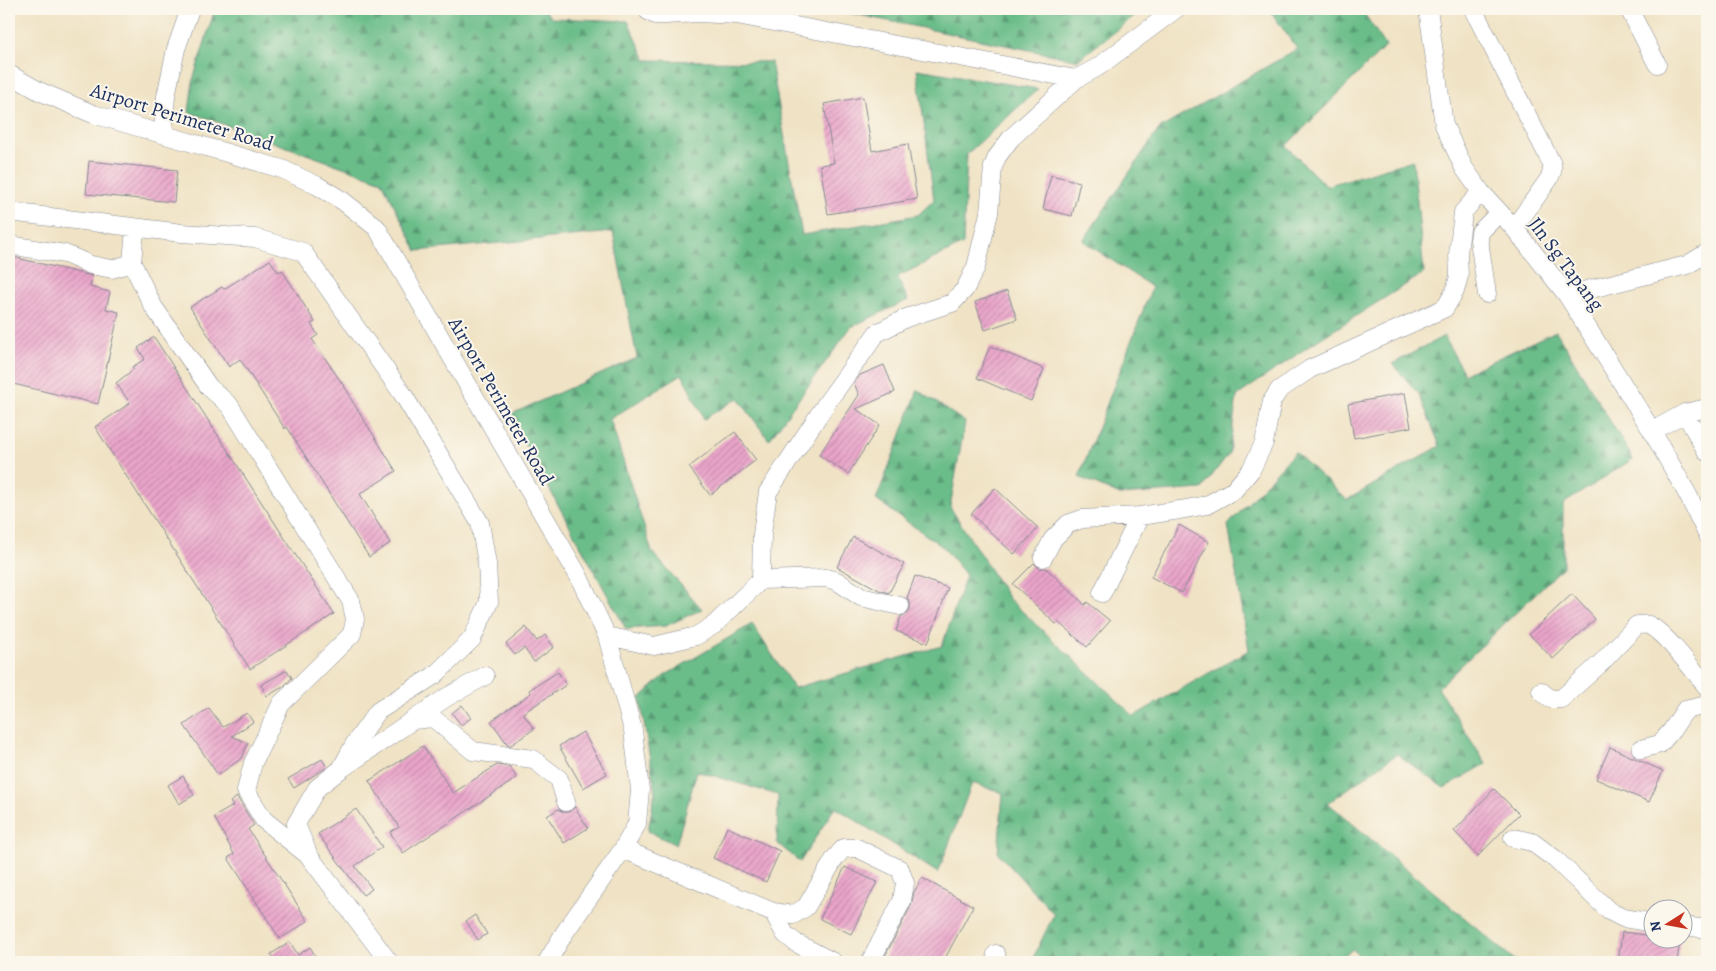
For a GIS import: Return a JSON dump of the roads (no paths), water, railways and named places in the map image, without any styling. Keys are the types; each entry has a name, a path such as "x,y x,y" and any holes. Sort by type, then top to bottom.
{"street":[{"path":"163,134 166,96 176,49 190,9"},
{"path":"647,9 655,15 736,15 1076,79"},
{"path":"761,580 762,534 768,492 828,401 877,333 906,318 952,303 965,289 976,267 989,213 993,167 997,157 1011,138 1076,79 1098,67 1176,9"},
{"name":"Jln Sg Tapang","path":"1428,9 1444,124 1464,168 1481,192 1514,228 1567,295 1652,431 1688,494 1707,534"},
{"path":"1472,9 1552,164 1552,172 1549,179 1514,228"},
{"path":"1629,9 1657,64"},
{"name":"Airport Perimeter Road","path":"9,74 39,92 93,114 282,169 335,196 377,228 578,575 607,636 633,730 640,790 637,824 623,849 565,932 547,962"},
{"path":"1043,558 1053,539 1068,524 1082,518 1140,516 1180,510 1207,504 1234,490 1251,470 1264,443 1272,401 1279,390 1310,370 1444,308 1455,291 1459,276 1458,254 1463,212 1481,192"},
{"path":"9,212 182,234 255,238 303,252 404,396 480,523 486,564 488,602 472,639 435,675 378,712 356,743 341,769"},
{"path":"1488,294 1478,240 1480,232 1500,213"},
{"path":"135,228 132,263 153,306 209,387 230,406 351,601 355,619 352,634 281,704 253,763 246,791 264,820 309,856 389,962"},
{"path":"9,245 65,254 90,265 112,269 132,263"},
{"path":"1567,295 1686,265 1707,253"},
{"path":"1652,431 1685,413 1707,408"},
{"path":"1685,413 1707,452"},
{"path":"1102,593 1140,516"},
{"path":"607,636 654,646 696,636 714,625 761,580 826,578 837,580 861,597 900,606"},
{"path":"1540,690 1550,699 1560,699 1602,663 1637,625 1644,624 1649,625 1666,639 1707,687"},
{"path":"309,856 296,824 318,788 341,769 447,697 485,676"},
{"path":"1641,749 1660,744 1685,710 1707,706"},
{"path":"414,720 433,718 473,751 533,759 559,779 566,802"},
{"path":"1513,838 1532,842 1555,859 1609,912 1623,918 1644,921"},
{"path":"623,849 773,912 793,915 806,908 835,858 844,848 857,848 900,869 905,883 902,901 870,962"},
{"path":"773,912 785,934 796,943 833,962"},
{"path":"1694,927 1707,929"}]}
